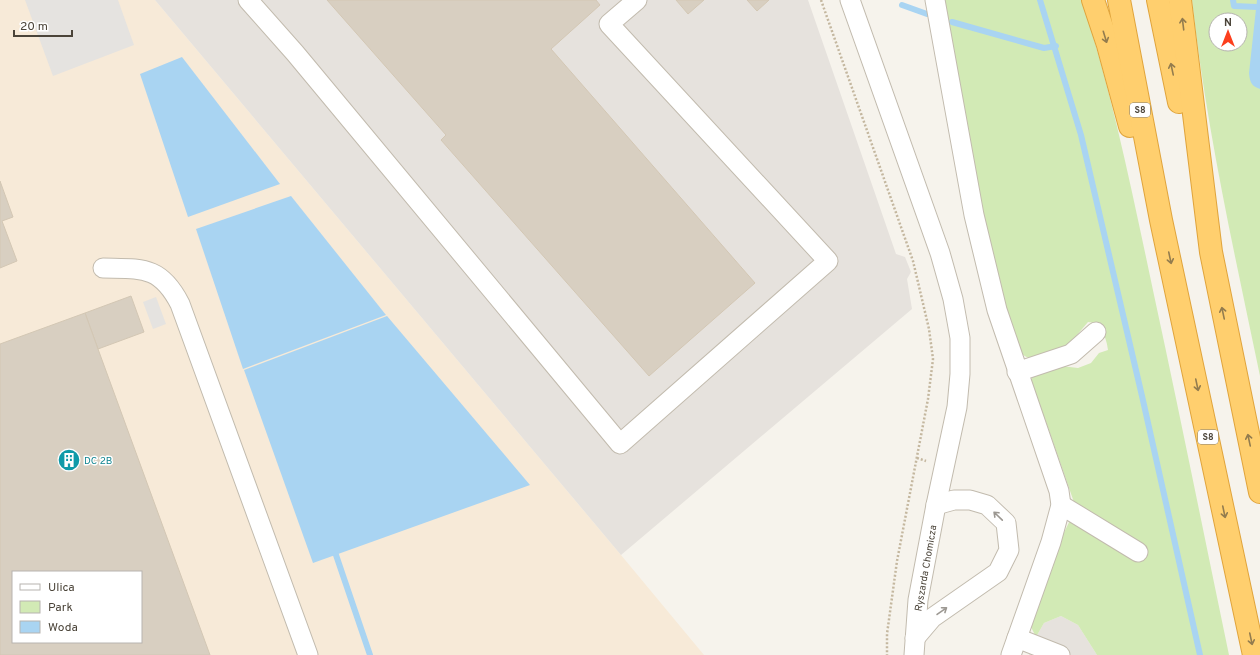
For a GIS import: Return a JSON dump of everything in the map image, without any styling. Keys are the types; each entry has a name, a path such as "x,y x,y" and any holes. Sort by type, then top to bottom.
{"highway":[{"path":"1093,0 1108,45 1134,139 1161,220"},
{"name":"S8","path":"1118,0 1161,220 1254,655"},
{"path":"1158,0 1260,492"},
{"path":"1180,0 1209,244"}],"street":[{"path":"248,0 295,52 620,444 828,261 609,24 637,0"},
{"name":"Ryszarda Chomicza","path":"850,0 940,253 954,299 960,338 960,374 957,407 918,600 914,646"},
{"path":"935,0 974,215 996,310 1059,491 1061,505 1051,542 1014,647 1060,655"},
{"path":"103,268 146,271 159,276 174,292 183,312 308,655"},
{"path":"1017,372 1071,354 1096,332"},
{"path":"914,646 932,618 998,572 1009,550 1006,523 987,505 970,500 954,500 936,505"},
{"path":"1061,505 1138,552"}],"path":[{"path":"821,0 913,262 929,328 932,359 928,399 897,561 887,634 887,655"}],"shaded area":[{"path":"0,0 155,0 704,655 0,655"},
{"path":"25,0 118,0 134,45 53,76"},
{"path":"155,0 808,0 896,254 905,257 911,272 907,279 912,309 621,555"},
{"path":"156,297 166,324 153,329 143,302"},
{"path":"1061,616 1078,625 1097,655 1029,655 1036,637 1044,623"}],"green space":[{"path":"943,0 1082,0 1113,109 1130,183 1229,655 1097,655 1078,625 1061,616 1044,623 1036,637 1030,625 1053,555 1076,508 1045,419 1038,414 1028,384 1035,374 1061,366 1078,368 1091,363 1099,353 1108,350 1105,337 1100,328 1093,323 1088,322 1071,342 1059,352 1030,359 1018,352 993,277"},
{"path":"1192,0 1260,0 1260,376 1231,236 1205,95"}],"water":[{"path":"1257,0 1260,0 1260,89 1252,83 1249,73"},
{"path":"182,57 280,184 188,217 140,74"},
{"path":"291,196 386,315 243,369 196,229"},
{"path":"387,316 530,485 313,563 244,370"}],"building":[{"path":"327,0 596,0 600,5 551,49 755,283 649,376 441,140 446,135"},
{"path":"676,0 704,0 688,14"},
{"path":"747,0 769,0 757,11"},
{"path":"0,181 13,217 2,221 17,261 0,268"},
{"path":"131,296 144,332 98,349 85,313"},
{"name":"DC 2B","path":"85,313 210,655 0,655 0,344"}],"waterway":[{"path":"1040,0 1081,135 1142,396 1200,655"},
{"path":"1233,0 1234,6 1257,7"},
{"path":"902,5 927,14"},
{"path":"952,22 1044,48 1056,46"},
{"path":"336,555 370,655"}],"place":[{"name":"DC 2B","path":"69,460"}]}
